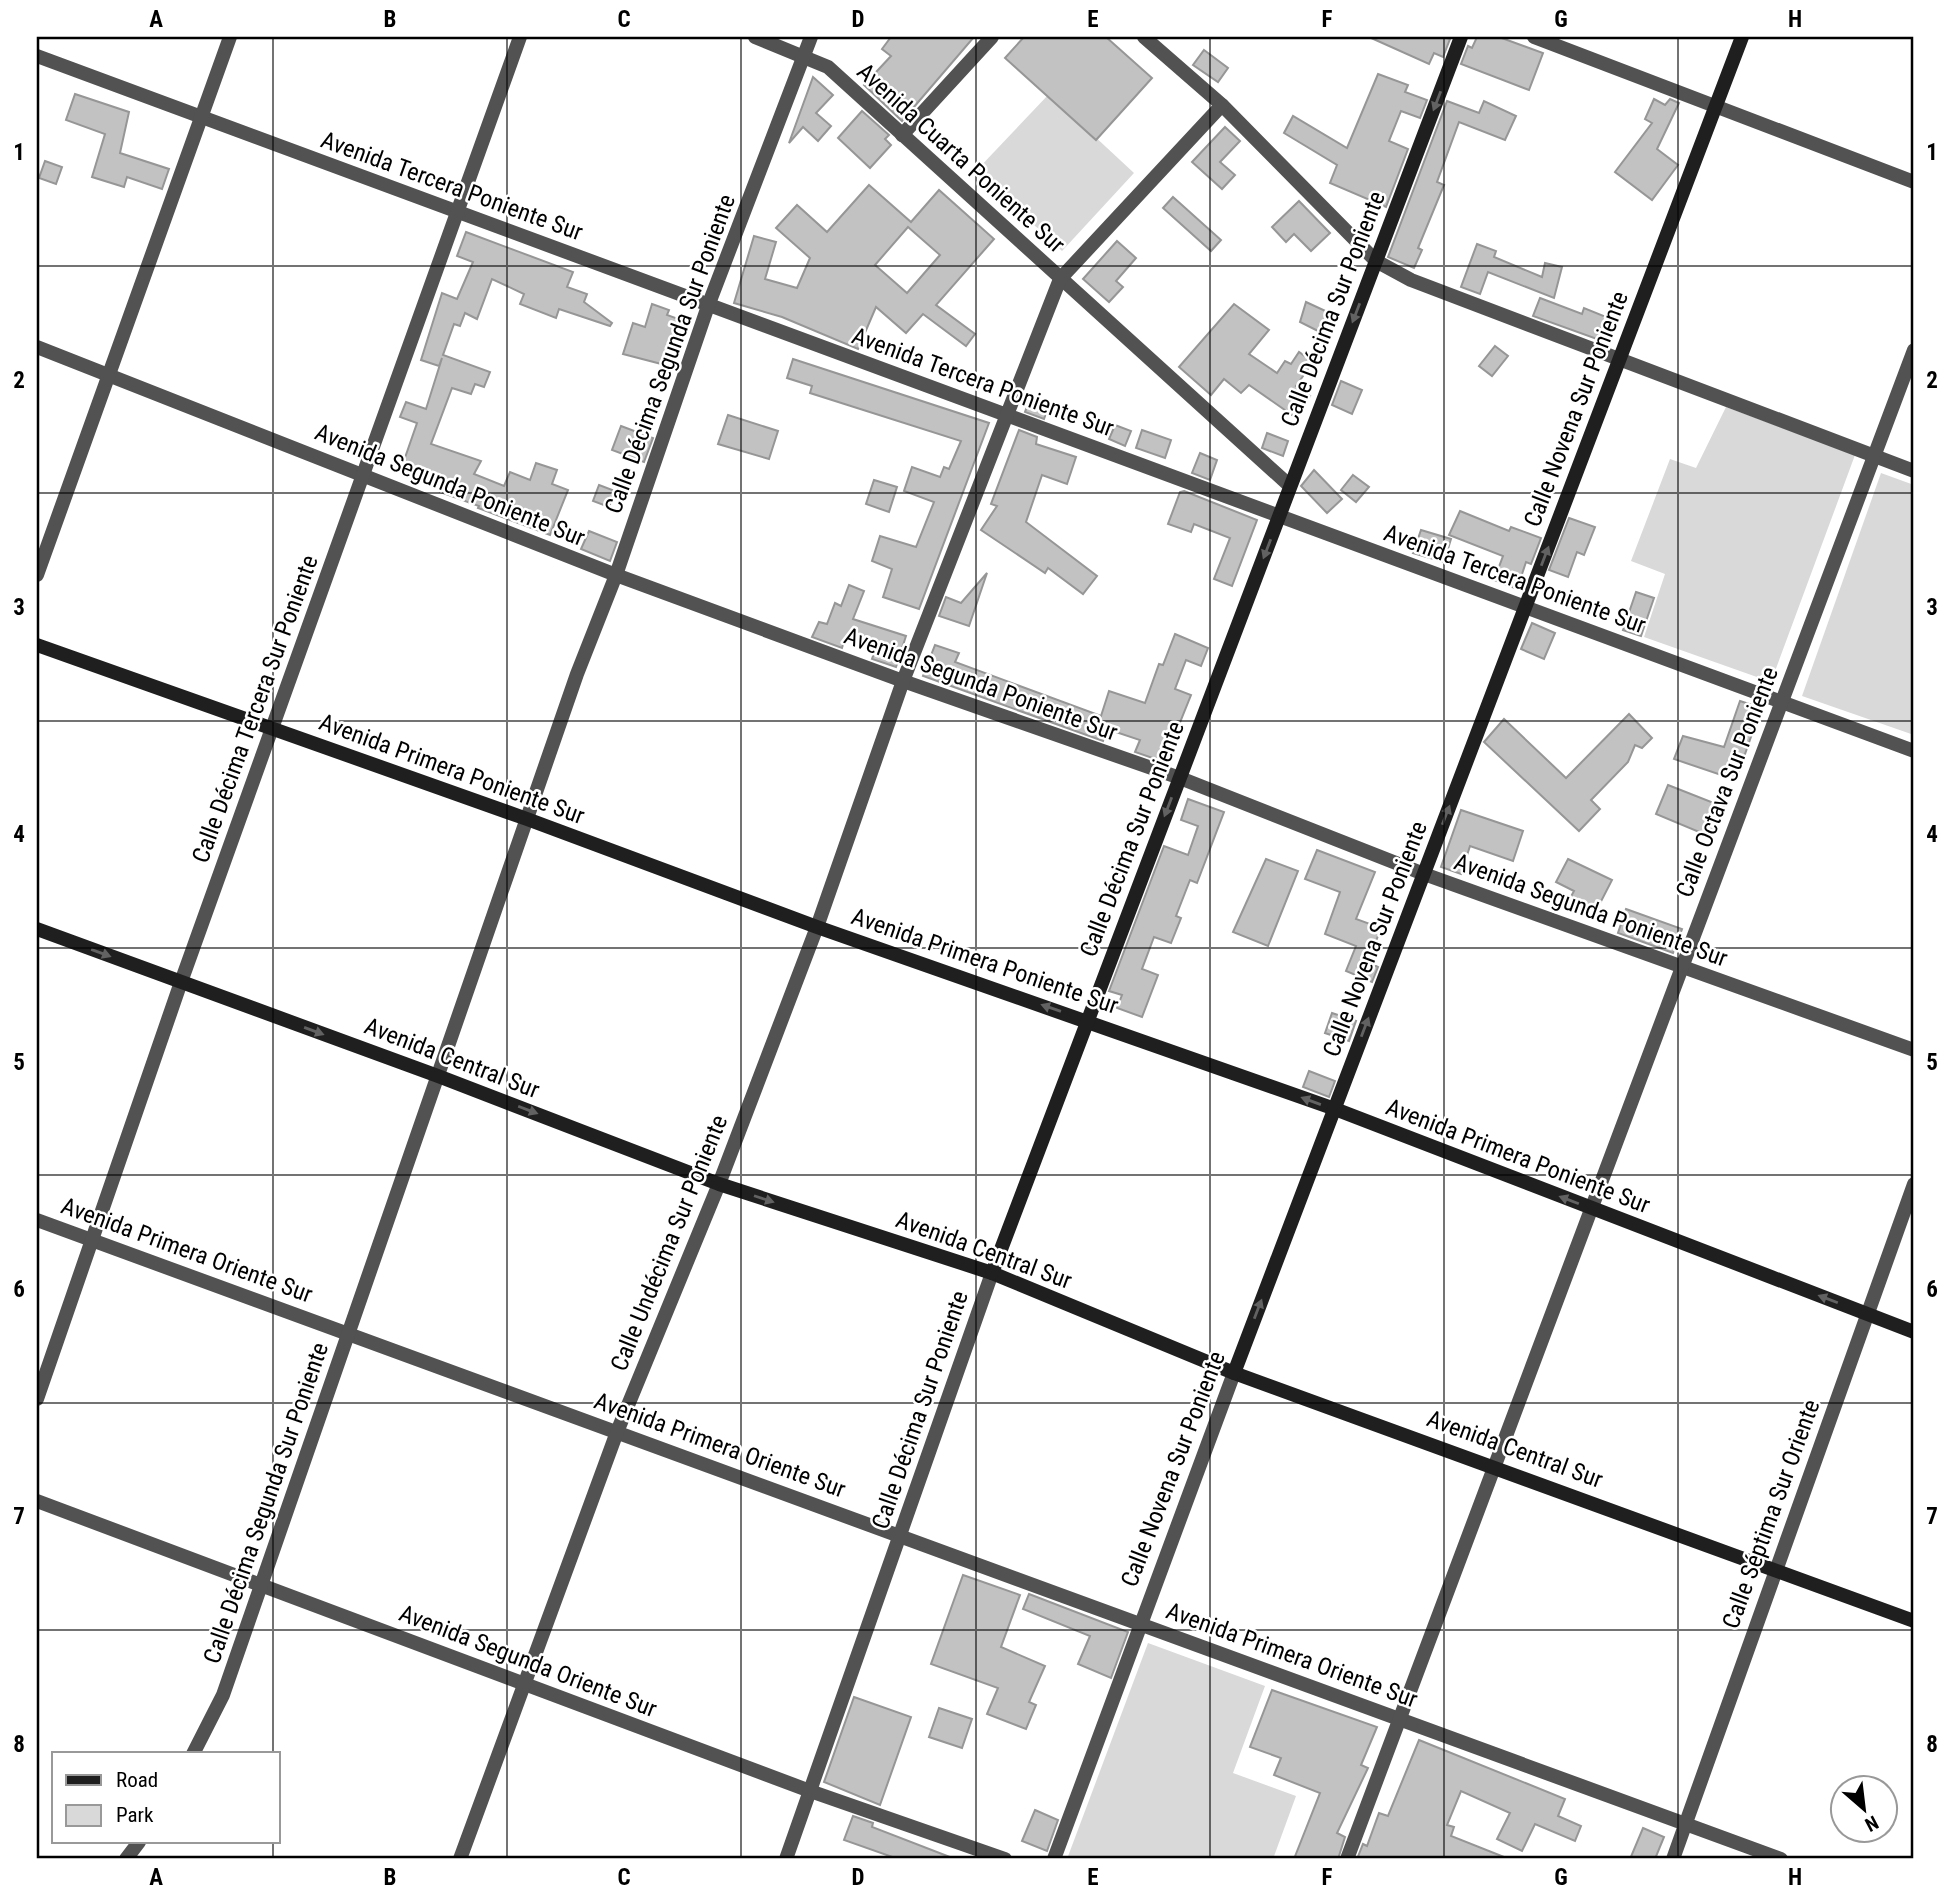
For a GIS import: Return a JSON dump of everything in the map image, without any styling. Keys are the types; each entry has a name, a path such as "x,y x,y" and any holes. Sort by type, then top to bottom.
{"street":[{"path":"37,575 230,37"},
{"name":"Calle Décima Tercera Sur Poniente","path":"37,1399 181,982 520,37"},
{"name":"Avenida Cuarta Poniente Sur","path":"755,37 828,67 1290,486"},
{"name":"Calle Décima Segunda Sur Poniente","path":"194,1752 223,1695 577,674 616,575 709,306 811,37"},
{"path":"902,135 992,37"},
{"path":"1144,37 1158,42 1376,261 1411,280 1914,471"},
{"name":"Calle Décima Sur Poniente","path":"786,1859 992,1273 1461,37"},
{"path":"1534,37 1717,104 1914,181"},
{"name":"Calle Novena Sur Poniente","path":"1054,1859 1139,1624 1742,37"},
{"name":"Avenida Tercera Poniente Sur","path":"37,56 1914,751"},
{"path":"1060,279 1222,105"},
{"name":"Calle Undécima Sur Poniente","path":"460,1859 617,1432 719,1184 817,927 903,681 1060,279"},
{"name":"Avenida Segunda Poniente Sur","path":"37,347 616,575 903,681 1180,778 1424,874 1914,1050"},
{"name":"Calle Octava Sur Poniente","path":"1348,1859 1914,350"},
{"name":"Avenida Primera Poniente Sur","path":"37,645 527,819 817,927 1335,1109 1914,1332"},
{"name":"Avenida Central Sur","path":"37,929 438,1076 719,1184 992,1273 1234,1373 1776,1568 1914,1621"},
{"name":"Calle Séptima Sur Oriente","path":"1673,1859 1914,1184"},
{"name":"Avenida Primera Oriente Sur","path":"37,1220 1781,1859"},
{"name":"Avenida Segunda Oriente Sur","path":"37,1501 810,1791 1005,1859"},
{"path":"126,1859 138,1843"}],"green space":[{"path":"1049,94 1134,173 1062,251 976,171"},
{"path":"1726,407 1855,455 1771,682 1644,637 1665,574 1631,561 1670,459 1696,468"},
{"path":"1881,473 1914,485 1914,735 1802,696"},
{"path":"1148,1643 1265,1686 1233,1773 1296,1796 1273,1859 1067,1859"}],"building":[{"path":"891,37 974,37 902,121 864,85 891,56 882,49"},
{"path":"1024,37 1106,37 1152,78 1096,140 1005,58"},
{"path":"1369,37 1450,39 1443,57 1434,53 1429,64"},
{"path":"1477,37 1499,37 1543,53 1529,90 1461,64 1468,46 1472,48"},
{"path":"1204,50 1228,68 1218,82 1193,65"},
{"path":"1378,74 1408,85 1405,92 1427,100 1420,118 1401,111 1389,141 1408,149 1386,207 1330,183 1337,165 1284,133 1293,116 1347,148"},
{"path":"813,77 833,95 816,113 831,126 818,141 803,127 789,143"},
{"path":"75,94 129,112 120,153 169,169 162,189 127,177 124,187 92,177 105,134 66,120"},
{"path":"1654,99 1665,105 1670,99 1679,103 1657,149 1678,165 1652,200 1615,172 1652,123 1645,119"},
{"path":"1447,101 1479,113 1484,101 1516,116 1505,140 1459,122 1437,182 1444,185 1418,248 1422,250 1414,268 1388,257"},
{"path":"862,111 889,135 885,139 891,145 870,168 838,138"},
{"path":"1225,127 1240,141 1220,162 1235,175 1222,189 1192,162"},
{"path":"45,161 62,167 56,184 39,178"},
{"path":"869,185 911,222 939,190 994,239 936,305 975,334 966,346 923,314 906,333 876,307 858,349 782,317 734,303 754,236 776,242 765,279 797,288 810,258 776,228 797,205 827,232","holes":["908,227 940,255 907,293 875,265"]},
{"path":"1173,197 1221,240 1211,251 1163,208"},
{"path":"1299,201 1330,233 1311,251 1294,234 1286,242 1272,227"},
{"path":"466,232 573,272 567,287 587,294 584,302 612,323 610,326 559,309 556,318 520,304 524,294 492,279 477,319 465,313 460,326 454,324 443,355 490,372 484,387 475,384 471,394 452,388 431,444 481,461 474,474 504,486 510,472 530,480 536,463 557,470 552,484 568,490 550,535 440,492 442,486 400,472 417,423 400,417 406,402 426,409 442,358 439,366 421,360 442,293 457,299 473,262 457,256"},
{"path":"1117,241 1136,258 1116,281 1123,287 1109,302 1083,279"},
{"path":"1477,244 1496,251 1494,257 1542,277 1545,263 1562,267 1554,298 1488,272 1480,294 1461,287"},
{"path":"1540,298 1582,314 1584,308 1616,321 1608,343 1533,316"},
{"path":"1306,302 1332,314 1324,334 1300,322"},
{"path":"652,304 669,310 667,315 684,321 669,366 623,354 633,323 645,327"},
{"path":"1234,304 1269,330 1249,354 1277,373 1285,361 1291,364 1299,352 1313,362 1296,386 1310,396 1295,417 1249,385 1241,393 1224,379 1211,395 1179,367"},
{"path":"1495,346 1508,356 1492,376 1479,366"},
{"path":"793,359 989,423 919,609 883,597 892,569 872,561 880,536 916,547 934,502 904,491 912,467 940,477 944,467 949,469 961,441 810,393 812,386 787,378"},
{"path":"1341,381 1362,390 1352,414 1332,405"},
{"path":"1031,396 1050,402 1044,419 1025,412"},
{"path":"728,415 778,431 769,459 718,444"},
{"path":"1115,425 1131,431 1125,446 1109,439"},
{"path":"621,426 653,438 644,462 612,450"},
{"path":"1019,430 1037,437 1036,444 1076,457 1067,484 1042,475 1026,522 1097,576 1083,594 1048,568 1045,573 981,530 997,506 991,504"},
{"path":"1142,430 1171,440 1165,458 1136,448"},
{"path":"1267,433 1288,441 1283,456 1262,448"},
{"path":"1200,453 1217,460 1210,480 1192,473"},
{"path":"1314,470 1342,499 1327,513 1301,486"},
{"path":"1353,475 1369,487 1356,502 1341,490"},
{"path":"874,480 897,487 889,512 866,504"},
{"path":"599,485 615,491 609,507 593,501"},
{"path":"1184,491 1257,520 1232,586 1214,579 1230,538 1194,524 1191,532 1168,524 1180,492"},
{"path":"1460,511 1509,531 1511,527 1541,538 1531,564 1526,562 1517,589 1494,580 1503,556 1449,535"},
{"path":"1569,518 1595,527 1584,555 1577,552 1568,577 1549,570"},
{"path":"1421,530 1451,539 1444,562 1413,553"},
{"path":"589,531 617,542 610,561 581,549"},
{"path":"987,573 969,626 939,616 946,597 961,603"},
{"path":"849,585 864,591 853,619 906,636 896,667 872,659 876,648 845,638 842,648 812,637 819,622 827,624 835,603 841,606"},
{"path":"1636,592 1654,598 1641,636 1623,630"},
{"path":"1532,623 1555,633 1544,659 1521,649"},
{"path":"1175,634 1208,648 1201,666 1186,660 1175,689 1191,695 1164,762 1135,752 1140,740 1107,729 1103,741 923,676 935,645 959,653 955,662 1101,716 1109,691 1145,703 1159,664 1163,665"},
{"path":"1740,701 1761,708 1736,780 1674,759 1683,736 1724,747"},
{"path":"1629,714 1652,738 1642,748 1635,745 1628,762 1591,800 1600,809 1579,831 1484,742 1504,719 1566,778"},
{"path":"1668,785 1724,807 1711,837 1656,814"},
{"path":"1188,799 1224,812 1197,883 1190,880 1176,916 1181,918 1171,943 1154,937 1142,969 1158,975 1142,1017 1117,1008 1122,995 1109,991 1164,846 1188,855 1198,826 1181,820"},
{"path":"1461,810 1523,831 1513,861 1470,846 1461,874 1441,867"},
{"path":"1317,850 1375,872 1356,919 1381,928 1368,962 1378,967 1372,982 1346,971 1356,946 1325,934 1340,892 1305,879"},
{"path":"1266,859 1298,871 1268,946 1233,932"},
{"path":"1568,859 1612,880 1593,917 1567,904 1574,891 1556,882"},
{"path":"1626,909 1682,929 1673,953 1618,933"},
{"path":"1332,1013 1356,1021 1349,1041 1325,1033"},
{"path":"1309,1071 1335,1081 1329,1097 1303,1087"},
{"path":"963,1575 1020,1595 1001,1647 1045,1666 1029,1702 1036,1705 1026,1729 987,1714 998,1688 931,1664"},
{"path":"1029,1594 1128,1632 1111,1678 1078,1664 1090,1636 1023,1609"},
{"path":"1272,1690 1377,1727 1361,1765 1368,1768 1337,1833 1345,1837 1338,1859 1294,1859 1320,1793 1274,1775 1281,1758 1250,1747"},
{"path":"854,1697 911,1717 880,1805 824,1782"},
{"path":"939,1708 972,1719 962,1748 929,1737"},
{"path":"1419,1740 1565,1799 1558,1816 1581,1826 1575,1841 1535,1824 1522,1851 1497,1839 1510,1813 1461,1791 1447,1825 1454,1827 1451,1836 1509,1859 1357,1859 1363,1844 1367,1846 1379,1813 1388,1816"},
{"path":"1035,1810 1058,1820 1047,1851 1022,1841"},
{"path":"853,1816 873,1823 872,1827 955,1859 898,1859 844,1840"},
{"path":"1643,1828 1664,1837 1655,1859 1630,1859"}]}
